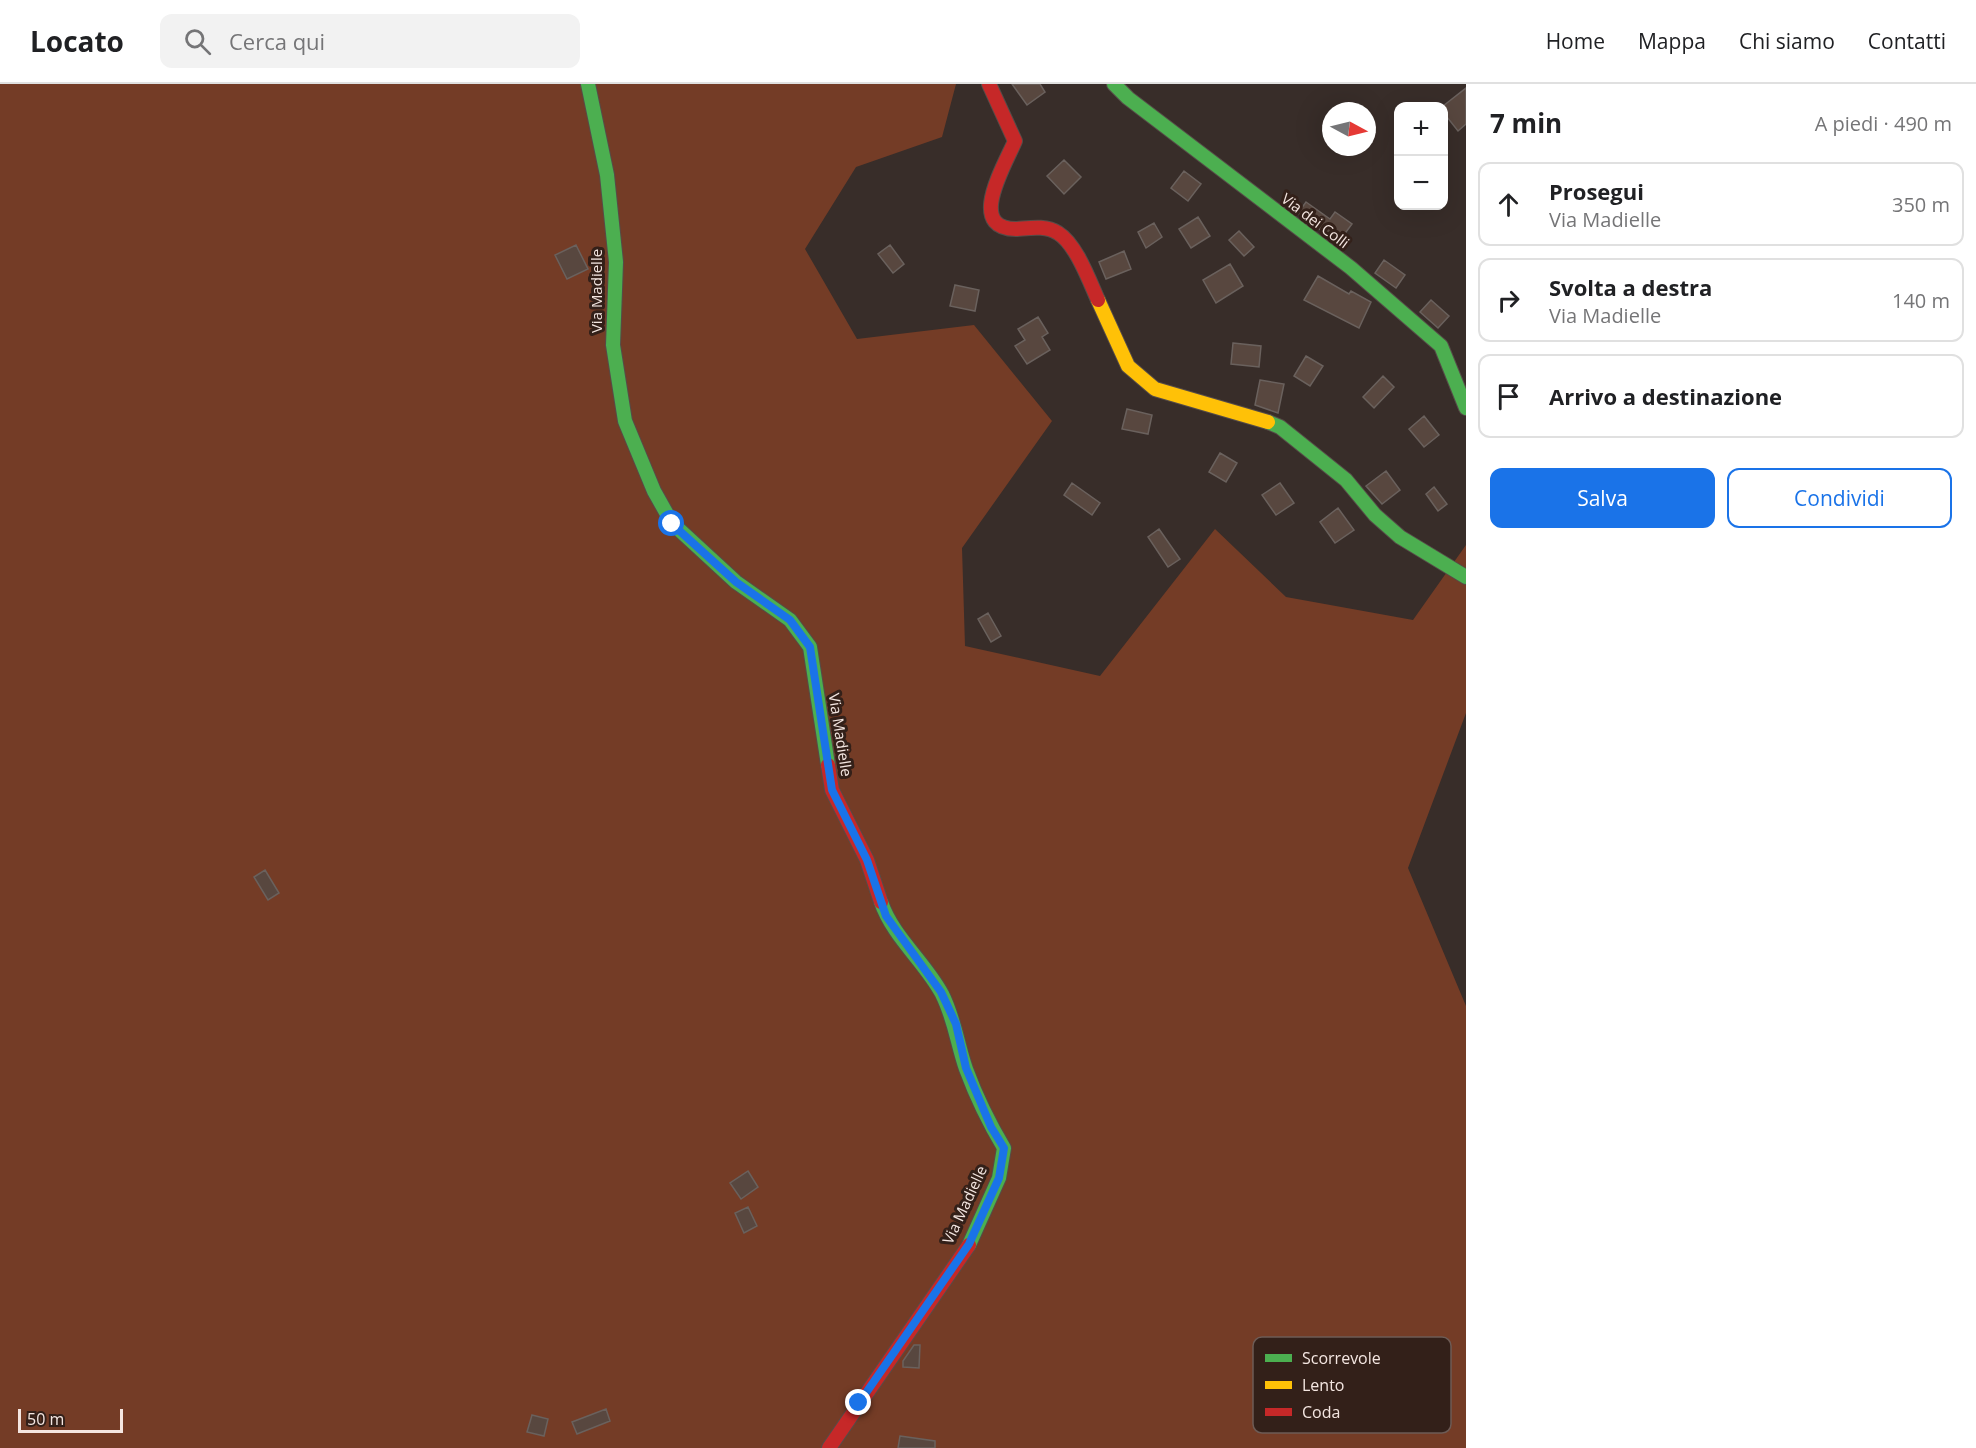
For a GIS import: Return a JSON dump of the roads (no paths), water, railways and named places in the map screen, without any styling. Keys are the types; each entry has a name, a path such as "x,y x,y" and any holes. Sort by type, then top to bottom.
{"street":[{"name":"Via Madielle","path":"588,84 607,175 616,261 613,345 625,421 654,491 672,524 736,582 790,620 810,647 832,790 867,860 886,916 946,1003 956,1024 966,1068 991,1127 1004,1148 999,1178 969,1244 829,1448"},
{"path":"989,84 1015,141 992,196 990,215 995,223 1005,229 1048,228 1060,234 1081,262 1128,366 1155,389 1261,419 1280,427 1346,480 1375,515 1400,537 1466,577"},
{"name":"Via dei Colli","path":"1114,84 1128,98 1351,268 1441,346 1466,408"}]}
